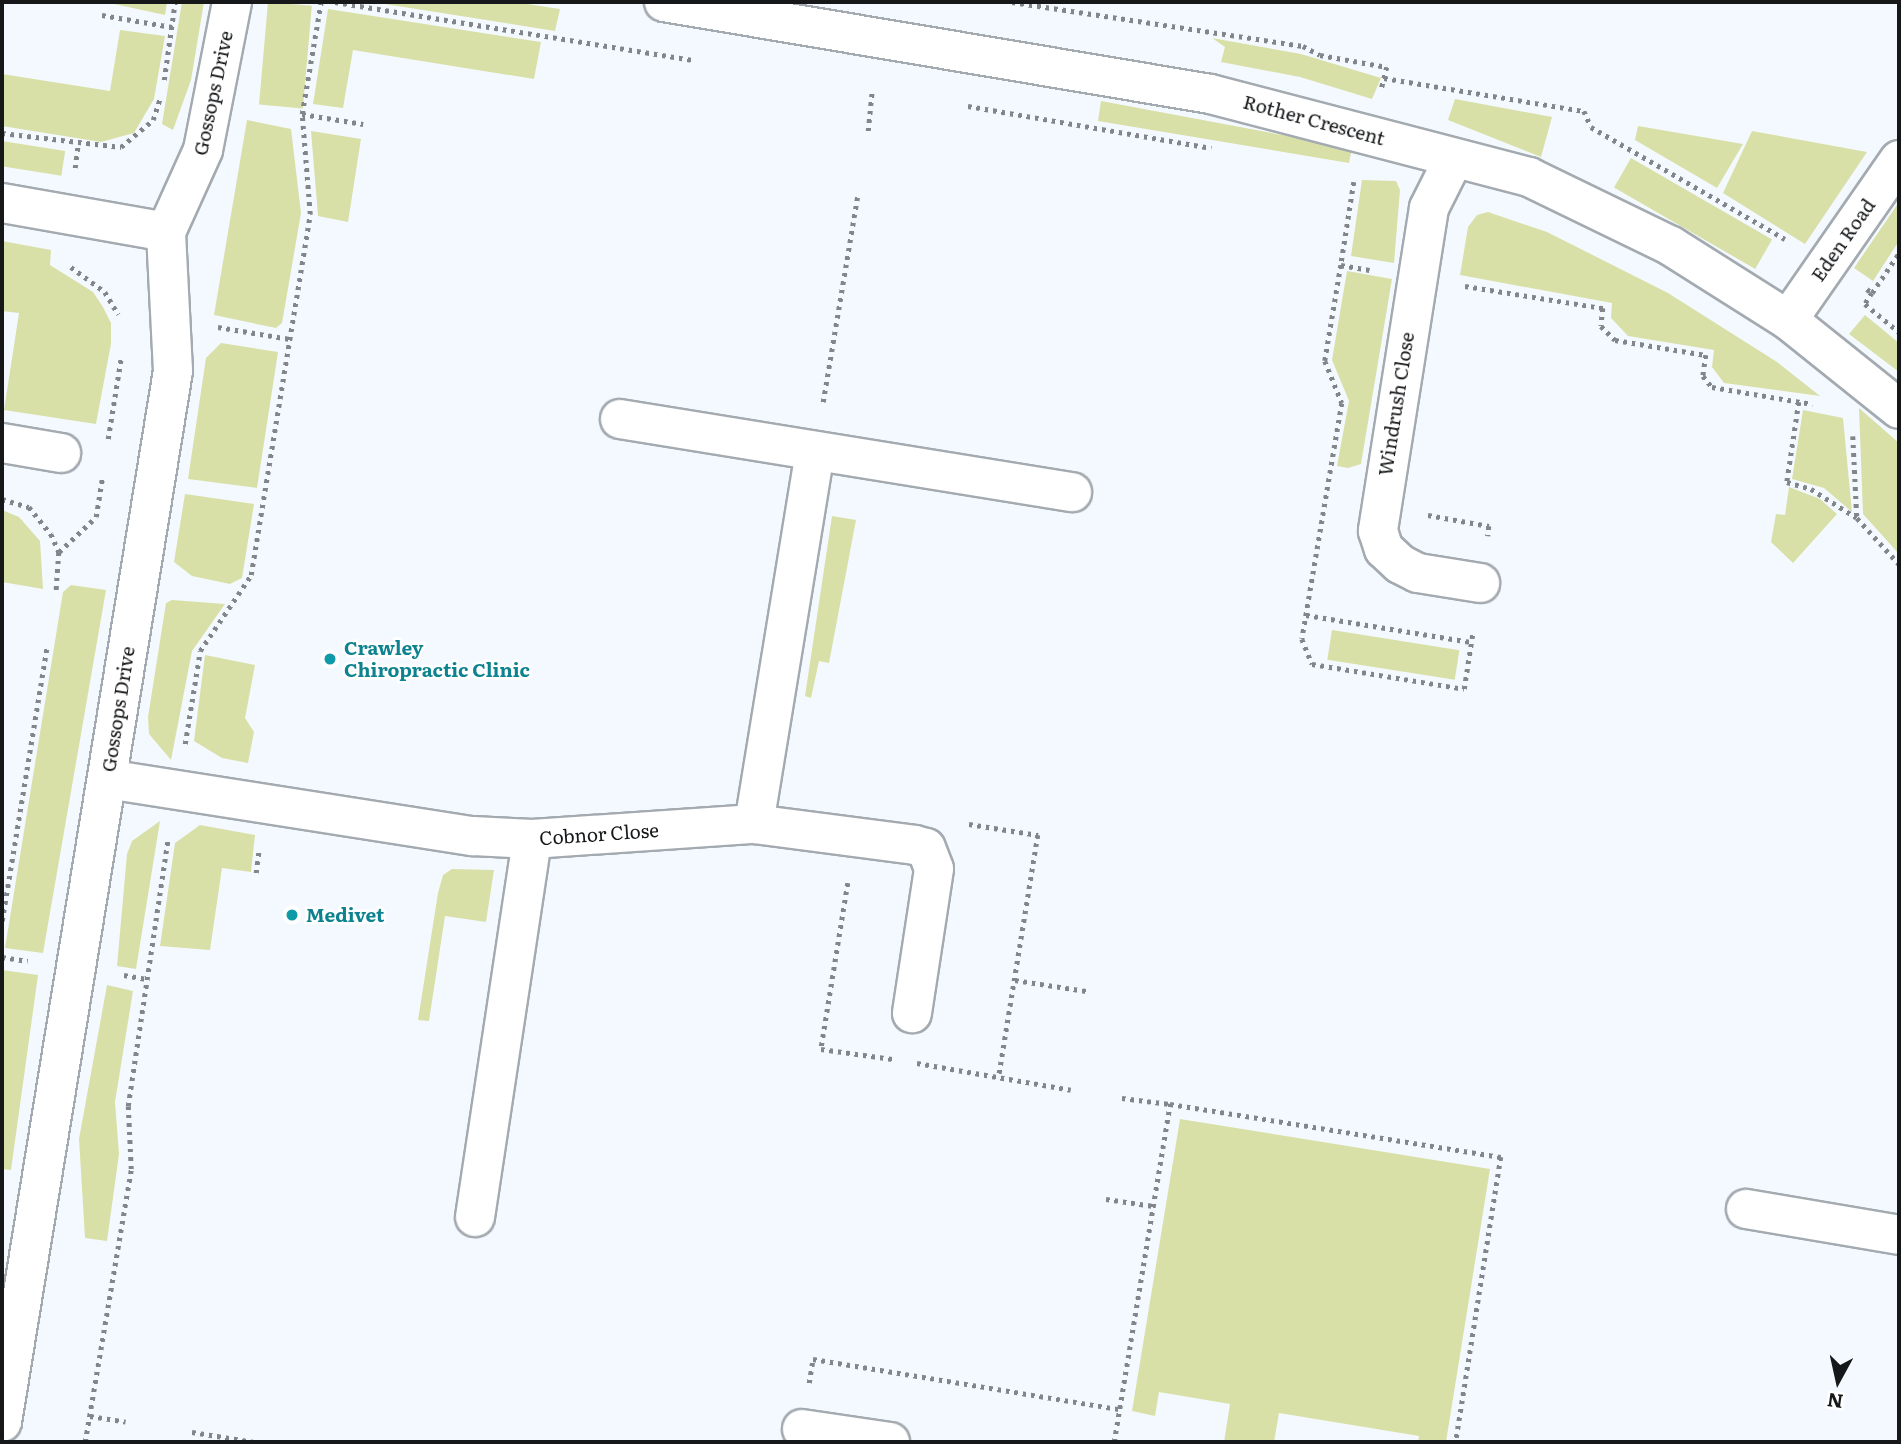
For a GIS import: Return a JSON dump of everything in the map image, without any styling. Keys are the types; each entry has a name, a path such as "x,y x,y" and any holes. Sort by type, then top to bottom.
{"street":[{"name":"Gossops Drive","path":"2,1422 173,371 166,232 203,150 232,2"},
{"name":"Rother Crescent","path":"664,2 1210,94 1371,133 1453,160 1529,177 1671,246 1788,320 1863,377 1899,409"},
{"name":"Windrush Close","path":"1453,160 1429,208 1378,531 1384,549 1400,564 1418,573 1480,583"},
{"name":"Eden Road","path":"1788,320 1899,160"},
{"path":"2,203 166,232"},
{"path":"620,419 1072,492"},
{"path":"2,443 61,453"},
{"path":"754,824 815,451"},
{"name":"Cobnor Close","path":"107,779 473,836 532,839 754,824 856,834 926,848"},
{"path":"475,1217 532,839"},
{"path":"912,1013 934,869 926,848"},
{"path":"1746,1209 1899,1235"},
{"path":"802,1429 890,1442"}],"path":[{"path":"2,134 96,147 121,147 139,137 153,120 161,95 175,2"},
{"path":"85,1442 131,1169 128,1106 200,651 251,575 310,214 302,114 321,2"},
{"path":"335,2 704,62"},
{"path":"102,15 172,27"},
{"path":"1384,78 1584,111 1591,127 1827,263 1872,292"},
{"path":"862,88 888,92"},
{"path":"868,131 874,90"},
{"path":"957,104 1218,149"},
{"path":"302,114 363,124"},
{"path":"815,451 859,193"},
{"path":"1899,253 1865,304 1899,332"},
{"path":"1857,519 1852,411 1863,377"},
{"path":"1799,402 1787,482 1811,489 1857,519 1899,564"},
{"path":"2,499 29,507 51,534 59,552 56,591"},
{"path":"1306,615 1471,642"},
{"path":"2,921 47,645"},
{"path":"926,848 966,823 1038,835 999,1076"},
{"path":"856,834 821,1049 999,1076 1071,1090"},
{"path":"1015,980 1086,991"},
{"path":"1122,1098 1502,1157 1456,1442"},
{"path":"1114,1442 1170,1104"},
{"path":"1106,1199 1153,1206"},
{"path":"802,1429 813,1359 1119,1409"},
{"path":"90,1416 126,1422"},
{"path":"192,1432 254,1442"}],"green space":[{"path":"105,2 167,2 165,15"},
{"path":"182,2 204,2 191,80 173,130 162,124"},
{"path":"268,2 312,6 303,108 259,105"},
{"path":"372,2 514,2 560,9 555,31"},
{"path":"328,9 541,42 534,79 353,50 343,108 313,104"},
{"path":"120,30 165,36 154,99 134,133 101,142 2,126 2,74 110,91"},
{"path":"1212,38 1301,54 1381,78 1372,99 1300,77 1221,62 1225,47"},
{"path":"1455,99 1552,117 1541,157 1448,120"},
{"path":"1101,101 1352,148 1349,163 1098,121"},
{"path":"247,120 291,129 301,213 282,323 276,328 214,315"},
{"path":"1638,126 1743,144 1717,188 1635,140"},
{"path":"311,131 361,139 348,222 318,216"},
{"path":"1752,131 1867,152 1805,244 1723,193"},
{"path":"2,141 65,151 61,176 2,166"},
{"path":"1631,158 1772,240 1755,269 1614,187"},
{"path":"1362,180 1396,181 1400,190 1394,263 1351,256"},
{"path":"1899,202 1899,241 1873,281 1854,268"},
{"path":"1488,212 1547,232 1668,293 1777,362 1820,396 1724,383 1712,367 1714,350 1628,336 1611,318 1612,303 1460,275 1468,227 1477,215"},
{"path":"2,241 51,250 50,265 93,292 103,307 111,323 111,344 96,424 4,410 19,313 2,311"},
{"path":"1347,271 1392,279 1361,464 1348,468 1337,466 1349,401 1332,360"},
{"path":"1865,315 1899,343 1899,372 1849,334"},
{"path":"221,343 278,352 257,488 188,479 206,358"},
{"path":"1859,408 1899,443 1899,554 1863,514"},
{"path":"1803,410 1843,418 1852,512 1824,488 1792,479"},
{"path":"1789,487 1820,499 1837,514 1793,563 1771,542 1776,514 1785,515"},
{"path":"185,494 254,504 242,578 230,584 192,576 174,562"},
{"path":"2,510 19,517 40,541 43,589 2,582"},
{"path":"832,516 856,520 829,663 819,661 811,698 805,696"},
{"path":"71,585 106,590 43,953 5,948 63,592"},
{"path":"172,600 225,604 192,651 171,760 149,734 148,717 166,603"},
{"path":"1332,630 1459,650 1455,680 1327,660"},
{"path":"205,655 255,665 245,718 254,732 248,763 222,758 194,741"},
{"path":"160,821 136,969 117,966 127,854 132,841"},
{"path":"200,825 255,835 251,872 222,868 210,950 160,946 175,843"},
{"path":"452,869 494,870 486,922 445,916 429,1021 418,1020 438,893 443,875"},
{"path":"2,970 38,975 11,1170 2,1169"},
{"path":"107,985 133,991 115,1102 119,1154 107,1241 85,1238 79,1139"},
{"path":"1180,1119 1490,1169 1446,1442 1418,1442 1419,1436 1279,1413 1274,1442 1224,1442 1230,1404 1159,1392 1155,1416 1132,1411"}],"place":[{"name":"Crawley Chiropractic Clinic","path":"330,659"},
{"name":"Medivet","path":"292,915"}]}
